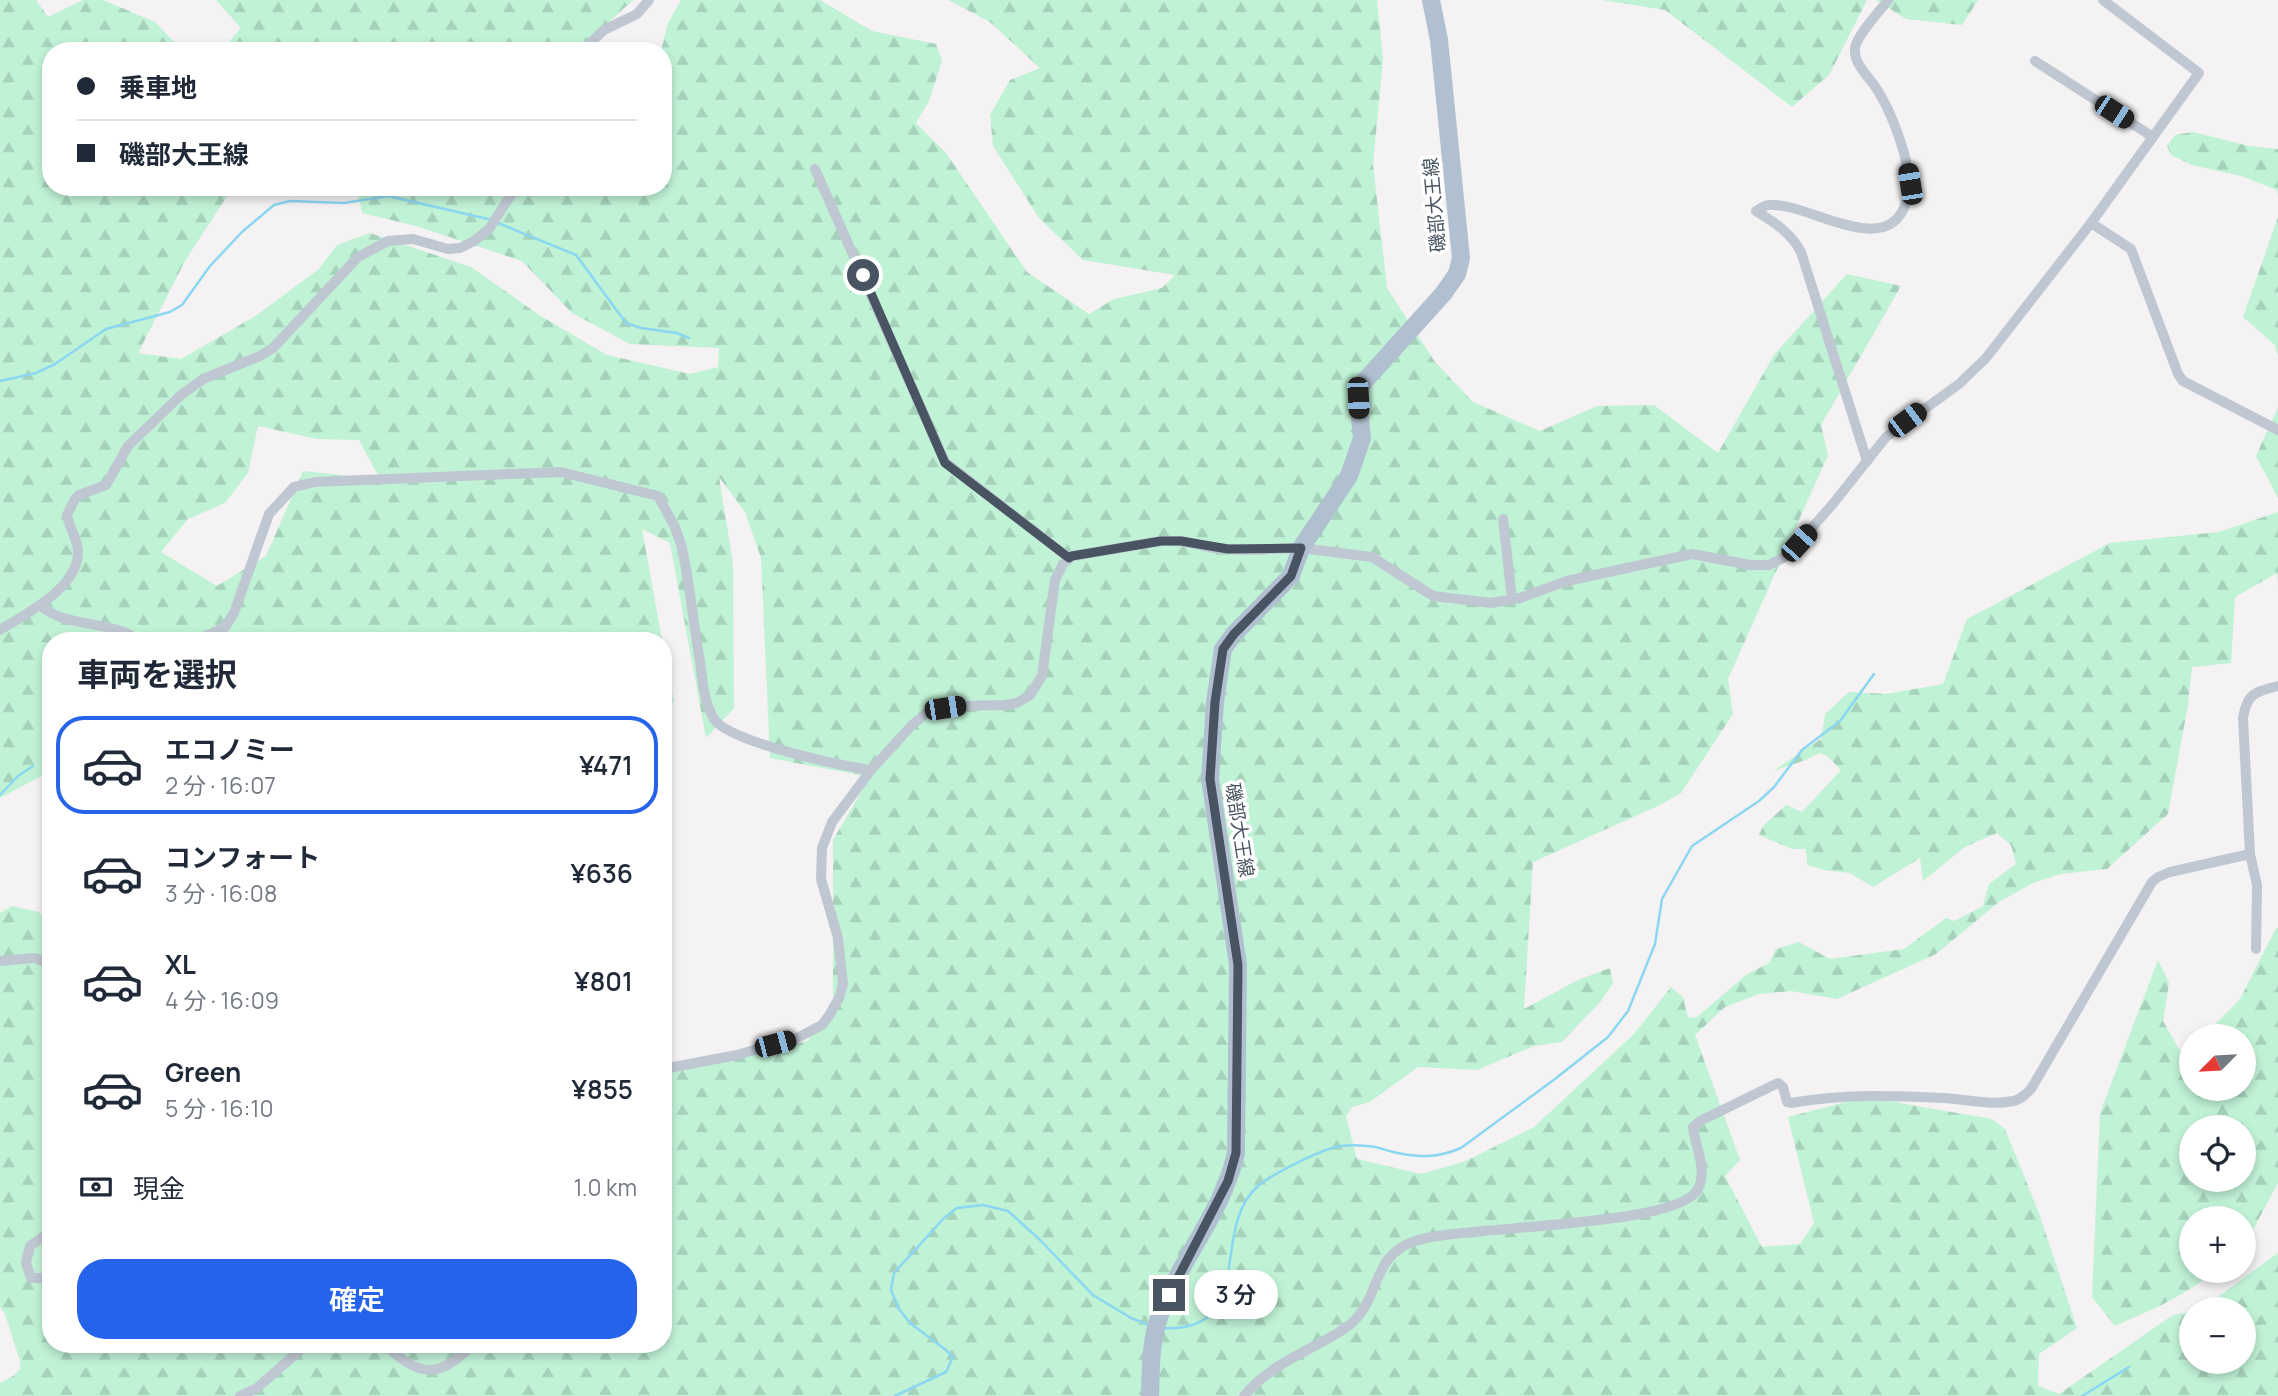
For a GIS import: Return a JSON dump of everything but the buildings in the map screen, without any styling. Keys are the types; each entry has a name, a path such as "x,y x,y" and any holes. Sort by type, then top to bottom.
{"main road":[{"name":"磯部大王線","path":"1150,1396 1156,1327 1169,1295 1228,1181 1236,1153 1238,965 1210,779 1215,702 1223,649 1234,634 1291,576 1301,548 1349,476 1362,439 1358,398 1361,385 1443,294 1457,274 1461,258 1439,40 1431,0"}],"street":[{"path":"591,42 604,30 637,14 649,0"},
{"path":"1867,461 1801,252 1796,241 1756,211 1770,205 1783,206 1845,225 1883,228 1900,216 1908,201 1910,184 1903,150 1892,116 1855,56 1857,43 1888,0"},
{"path":"672,1067 737,1055 799,1037 822,1025 839,998 843,984 838,938 821,879 822,848 832,822 871,770 929,710 1005,705 1017,703 1030,695 1042,676 1055,580 1063,564 1072,556 1161,541 1181,541 1214,548 1243,550 1301,548 1371,557 1433,596 1491,603 1567,581 1692,554 1750,565 1769,565 1787,556 1886,436 1959,384 1986,358 2091,223 2199,73 2103,0"},
{"path":"2035,61 2153,137"},
{"path":"815,169 945,463 1069,558"},
{"path":"0,630 40,605 68,581 77,564 78,549 67,515 75,499 106,485 128,446 180,396 204,379 273,348 358,257 388,241 413,239 448,249 460,248 489,229 510,196"},
{"path":"2091,223 2131,249 2183,381 2278,430"},
{"path":"213,632 225,626 234,613 269,514 294,487 315,482 561,472 658,496 681,544 704,690 714,718 721,727 751,740 831,764 871,770"},
{"path":"1503,519 1512,599"},
{"path":"40,605 52,614 119,632"},
{"path":"2256,949 2257,885 2250,854 2243,718 2245,703 2252,694 2278,686"},
{"path":"1244,1396 1263,1376 1351,1324 1368,1301 1384,1263 1391,1254 1406,1245 1432,1237 1549,1226 1648,1212 1684,1202 1693,1196 1701,1182 1702,1167 1693,1126 1779,1083 1783,1087 1787,1102 1791,1103 1822,1098 1904,1096 1994,1103 2017,1101 2031,1089 2152,882 2171,872 2250,854"},
{"path":"0,961 34,958 42,961"},
{"path":"42,1237 30,1246 26,1263 32,1278 42,1278"},
{"path":"240,1396 257,1388 297,1353"},
{"path":"395,1353 410,1365 427,1370 448,1366 463,1353"}],"green space":[{"path":"0,0 36,0 48,17 83,0 103,0 155,22 174,42 42,42 42,196 227,196 185,261 138,353 181,359 254,317 319,269 337,245 370,233 471,267 539,315 607,355 690,374 718,367 719,348 630,344 572,313 522,261 416,226 362,213 359,196 672,196 672,42 663,42 668,23 681,0 820,0 872,31 936,44 942,61 929,101 916,123 946,153 1027,272 1089,314 1114,299 1162,288 1175,275 1083,260 1039,218 993,146 990,115 1010,80 1040,68 990,22 948,0 1377,0 1383,59 1373,164 1387,288 1435,362 1473,402 1540,431 1597,406 1654,405 1718,453 1774,355 1847,274 1901,286 1821,425 1828,455 1728,679 1733,714 1681,793 1533,862 1524,1009 1578,980 1610,968 1613,983 1601,1001 1562,1042 1534,1046 1477,1070 1418,1067 1370,1102 1352,1107 1346,1117 1357,1159 1421,1174 1466,1161 1534,1127 1634,1034 1671,987 1683,997 1688,1018 1697,1017 1746,975 1769,963 1776,949 1799,942 1830,959 1904,949 1946,918 1954,921 1983,906 1989,884 2016,864 2011,845 1997,833 1965,847 1923,881 1920,858 1873,887 1850,873 1807,865 1806,849 1792,849 1759,835 1763,826 1786,805 1802,812 1841,770 1827,756 1819,753 1773,771 1821,739 1825,714 1849,692 1886,694 1943,684 1967,619 2110,543 2219,532 2278,512 2278,586 2277,573 2235,597 2231,663 2192,667 2188,705 2168,814 2107,869 2061,874 2035,882 1999,902 1936,954 1837,999 1791,991 1759,994 1725,1007 1695,1035 1740,1160 1725,1176 1762,1247 1800,1244 1814,1223 1788,1117 1865,1097 1992,1119 2005,1129 2039,1213 2077,1328 2039,1354 2038,1386 2059,1394 2173,1315 2179,1314 2179,1374 2256,1374 2256,1297 2218,1297 2237,1283 2256,1283 2256,1269 2278,1253 2278,1396 0,1396 0,1383 20,1369 20,1361 5,1314 0,1307 0,913 12,906 42,915 42,1353 672,1353 672,1071 808,1041 833,1008 833,840 870,777 770,758 761,558 745,512 719,477 733,563 734,708 706,738 670,543 642,529 661,632 42,632 42,776 0,798","holes":["258,426 317,439 359,440 380,479 303,471 266,556 217,586 161,552 188,519 225,503 248,473"]},
{"path":"216,0 633,0 612,19 598,42 229,42 241,28"},
{"path":"1602,0 1867,0 1829,75 1792,107 1665,10"},
{"path":"1876,0 1978,0 1962,25 1906,19"},
{"path":"2193,132 2249,146 2278,149 2278,197 2277,190 2241,176 2192,165 2171,155 2167,146 2175,135"},
{"path":"2278,217 2278,356 2275,345 2243,317"},
{"path":"2278,407 2278,498 2256,456"},
{"path":"2278,928 2278,1183 2256,1224 2256,1206 2179,1206 2179,1283 2198,1283 2179,1296 2115,1326 2092,1297 2100,1113 2158,960 2169,983 2163,1021 2179,1049 2179,1101 2256,1101 2256,1024 2216,1024 2240,999"}],"waterway":[{"path":"0,381 36,373 55,364 106,329 170,312 182,305 210,266 242,232 274,205 290,201 344,203 388,196 492,220"},
{"path":"498,223 576,255 626,323 689,338"},
{"path":"1162,1328 1192,1325 1211,1314 1222,1297 1243,1205 1265,1181 1306,1158 1339,1146 1370,1146 1419,1156 1444,1154 1461,1148 1608,1037 1628,1011 1655,944 1662,899 1692,846 1759,801 1774,787 1802,750 1840,721 1874,674"},
{"path":"0,795 18,776 33,766"},
{"path":"895,1396 946,1372 953,1357 910,1323 899,1309 891,1290 894,1273 945,1217 957,1208 983,1205 1008,1211 1093,1295 1131,1318 1149,1325"},
{"path":"2082,1396 2129,1367"}],"route":[{"path":"863,275 945,463 1069,558 1161,541 1181,541 1214,548 1243,550 1301,548 1291,576 1234,634 1223,649 1215,702 1210,779 1238,965 1236,1153 1228,1181 1169,1295"}]}
